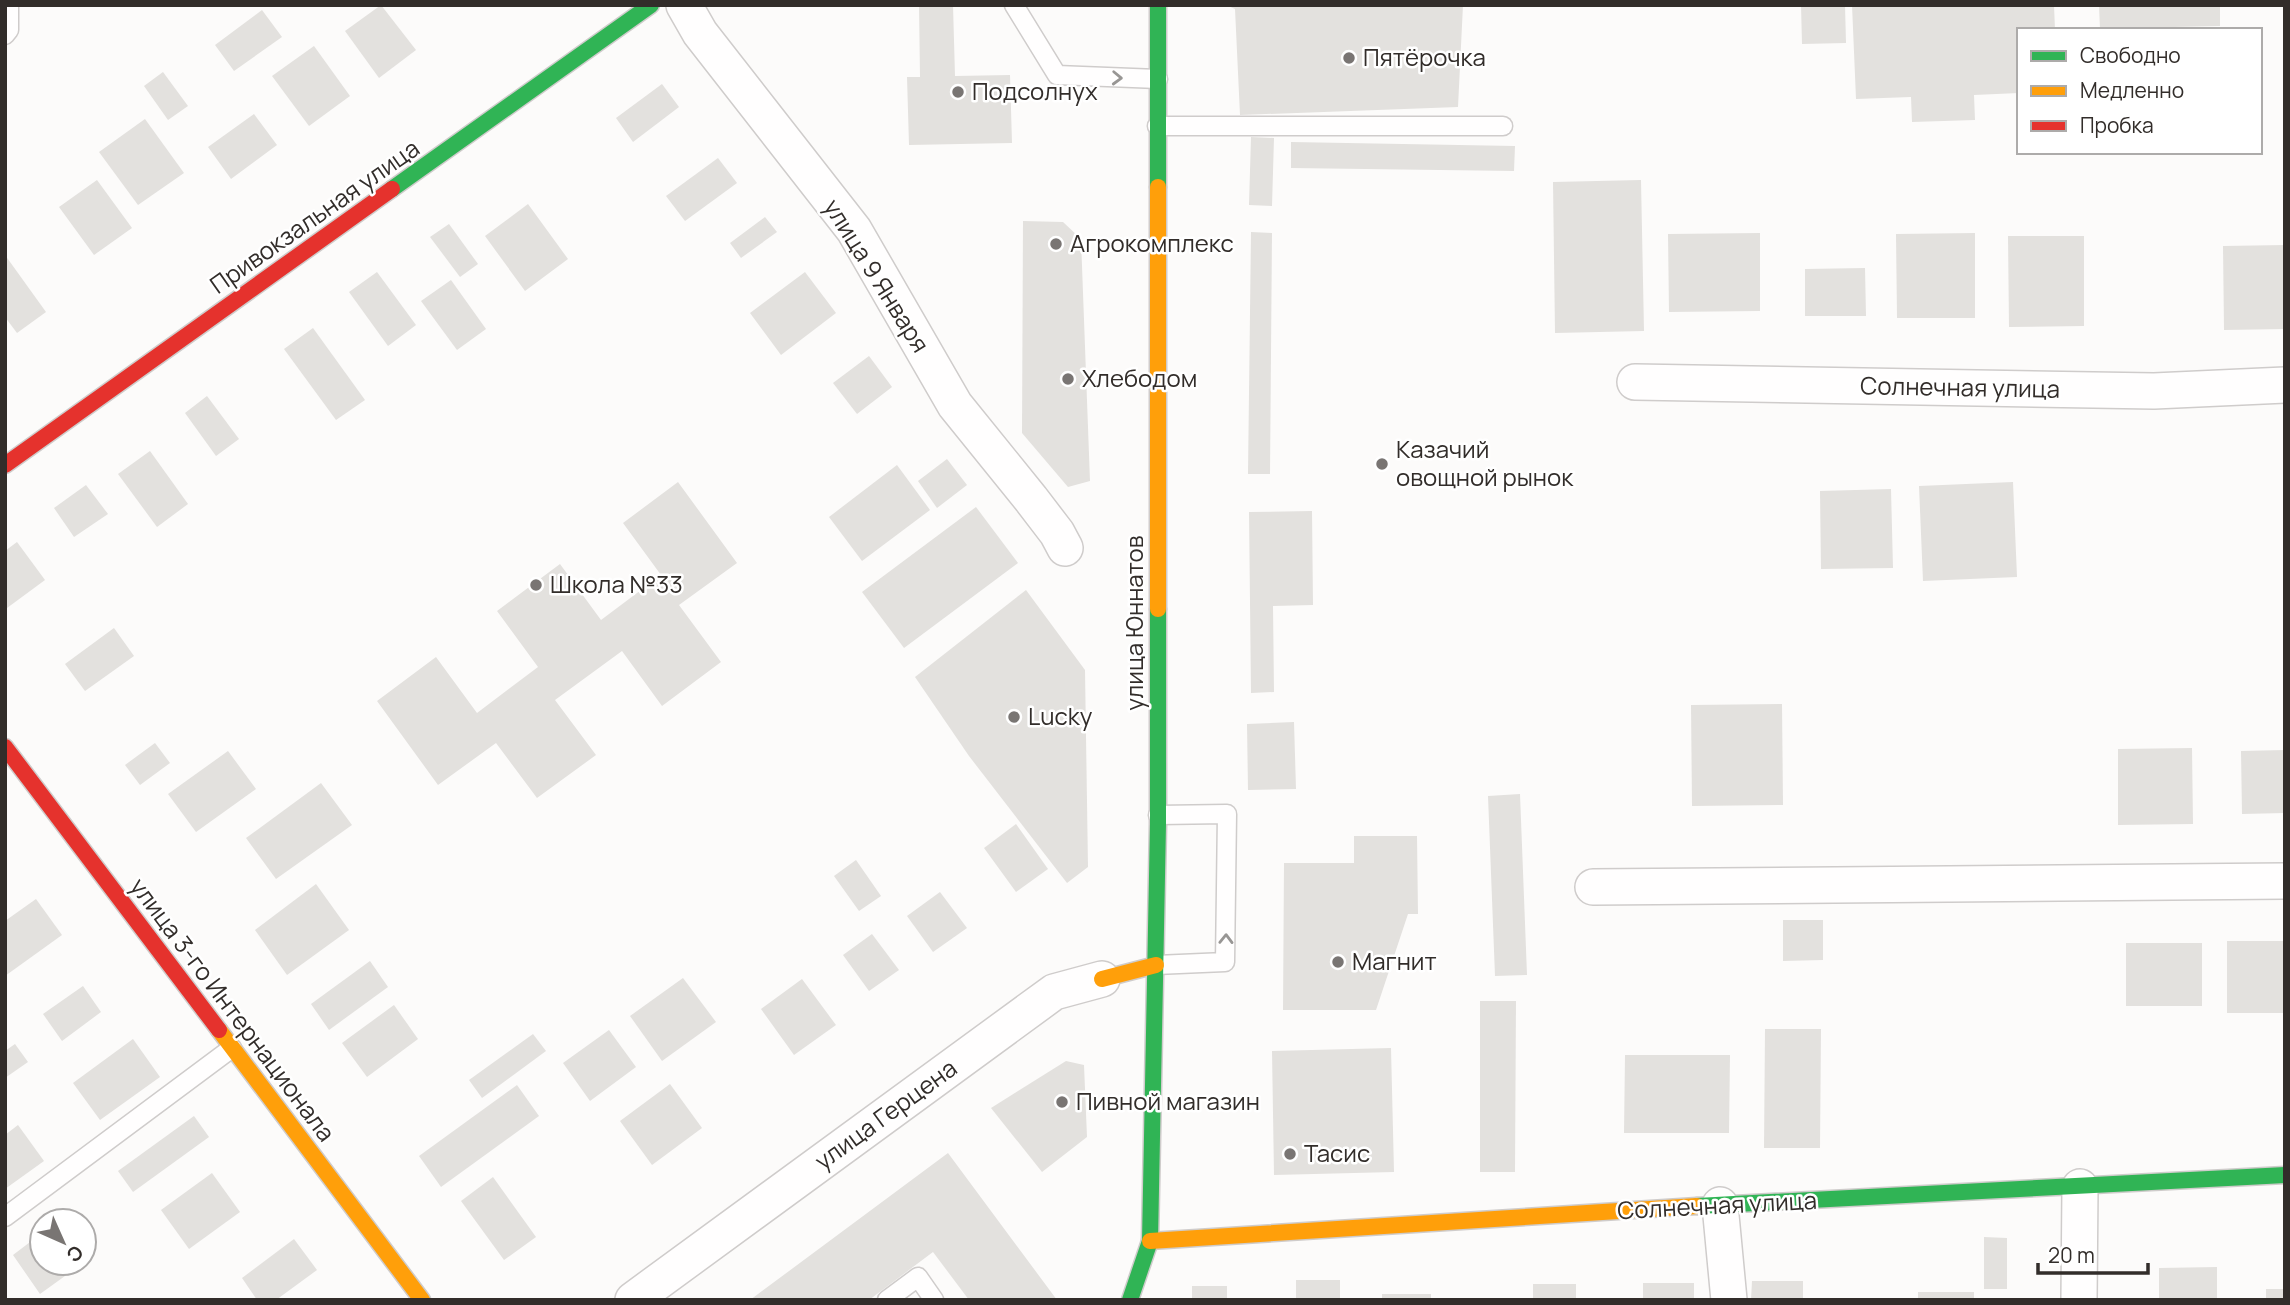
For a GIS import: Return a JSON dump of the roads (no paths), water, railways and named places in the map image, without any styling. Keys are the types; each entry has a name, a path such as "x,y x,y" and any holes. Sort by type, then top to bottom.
{"street":[{"name":"Привокзальная улица","path":"5,465 651,5"},
{"name":"улица 9 Января","path":"684,5 700,33 854,230 955,405 1031,499 1065,548"},
{"name":"улица Юннатов","path":"1130,1300 1150,1241 1156,965 1158,5"},
{"name":"Солнечная улица","path":"1635,382 2154,391 2285,385"},
{"name":"улица 3-го Интернационала","path":"5,747 422,1300"},
{"path":"1593,887 2285,881"},
{"name":"улица Герцена","path":"650,1295 1054,992 1156,965"},
{"name":"Солнечная улица","path":"1150,1241 1720,1205 2285,1175"},
{"path":"2079,1300 2080,1187"},
{"path":"1720,1205 1728,1300"}],"lane":[{"path":"5,35 9,30 9,5"},
{"path":"1014,5 1057,75 1157,79"},
{"path":"1157,126 1503,126"},
{"path":"1156,965 1225,962 1227,814 1158,815"},
{"path":"5,1217 232,1048"},
{"path":"887,1300 918,1277 934,1300"}],"place":[{"name":"Пятёрочка","path":"1349,58"},
{"name":"Подсолнух","path":"958,92"},
{"name":"Агрокомплекс","path":"1056,244"},
{"name":"Хлебодом","path":"1068,379"},
{"name":"Казачий овощной рынок","path":"1382,464"},
{"name":"Школа №33","path":"536,585"},
{"name":"Lucky","path":"1014,717"},
{"name":"Магнит","path":"1338,962"},
{"name":"Пивной магазин","path":"1062,1102"},
{"name":"Тасис","path":"1290,1154"}]}
